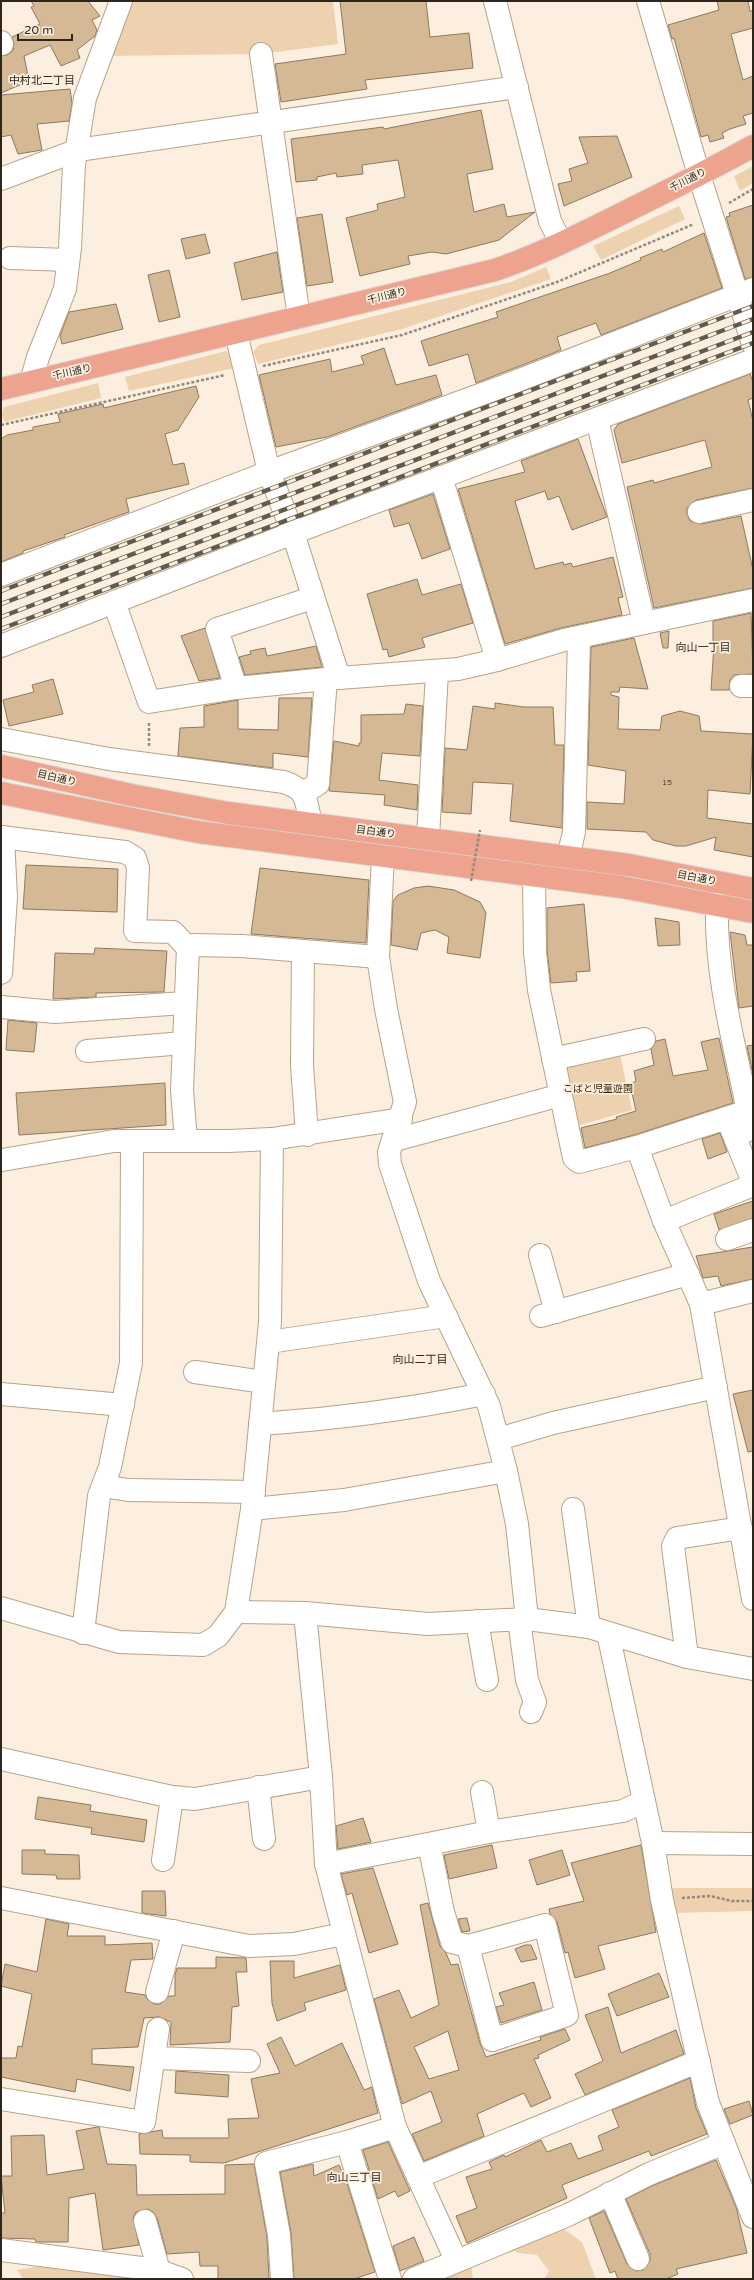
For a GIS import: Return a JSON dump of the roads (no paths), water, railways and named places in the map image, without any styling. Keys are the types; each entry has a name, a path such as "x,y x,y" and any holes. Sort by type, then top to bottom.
{"main road":[{"name":"千川通り","path":"1,389 495,270 561,243 699,175 753,146"},
{"name":"目白通り","path":"1,766 161,801 228,813 629,865 753,889"},
{"path":"1,793 198,832 534,877 622,887 753,912"}],"street":[{"path":"31,382 38,357 65,289 74,165 78,150 85,98 121,1"},
{"path":"495,1 550,221 561,243"},
{"path":"648,1 712,217 745,292 753,344"},
{"path":"261,54 299,317"},
{"path":"1,179 78,150 517,87"},
{"path":"10,258 68,260"},
{"path":"1,575 270,472 504,386 745,292"},
{"path":"236,333 270,472 293,533 312,598 332,678 318,784 303,793"},
{"path":"1,646 293,533 753,360"},
{"path":"597,419 644,624"},
{"path":"441,477 497,660"},
{"path":"699,512 753,500"},
{"path":"236,688 217,629 312,598"},
{"path":"114,602 149,702 236,688 332,678 437,672 497,660 564,640 753,600"},
{"path":"568,857 574,832 579,638"},
{"path":"428,838 437,672"},
{"path":"1,739 66,753 284,782 298,787 303,793 311,823"},
{"path":"1,973 6,897 2,837 131,854 135,858 138,868 135,931 173,932 188,948 184,1003 182,1090 186,1141"},
{"path":"383,856 378,957 386,1009 405,1102 395,1140 389,1152 390,1164 429,1281 484,1394 499,1439 517,1524 527,1680 535,1702 531,1712"},
{"path":"534,877 535,952 538,983 574,1158 579,1162 637,1147 738,1127 748,1111 723,990 716,924 717,904"},
{"path":"188,948 192,945 242,946 378,957"},
{"path":"303,951 302,1065 307,1135"},
{"path":"1,1007 55,1012 184,1003"},
{"path":"553,1059 644,1039"},
{"path":"87,1051 184,1043"},
{"path":"395,1140 561,1095"},
{"path":"1,1159 114,1141 132,1142 272,1139 307,1135 401,1119"},
{"path":"738,1127 753,1182"},
{"path":"1,1608 83,1633 119,1642 203,1645 218,1636 236,1612 253,1500 269,1342 272,1139"},
{"path":"83,1633 99,1496 110,1467 123,1405 131,1356 132,1142"},
{"path":"637,1147 664,1221 701,1304 741,1528 750,1562 753,1599"},
{"path":"664,1221 753,1185"},
{"path":"728,1239 753,1230"},
{"path":"540,1255 549,1314 688,1274"},
{"path":"701,1304 753,1291"},
{"path":"269,1342 446,1316"},
{"path":"195,1372 264,1382"},
{"path":"499,1439 553,1424 716,1387"},
{"path":"1,1394 123,1405"},
{"path":"260,1424 318,1420 392,1410 484,1394"},
{"path":"103,1486 128,1490 253,1500 344,1500 506,1471"},
{"path":"573,1509 598,1630 644,1801 653,1843 662,1900 700,2061 708,2103 751,2206"},
{"path":"687,1657 674,1546 677,1538 741,1528"},
{"path":"236,1612 305,1613 428,1624 523,1619 598,1630 687,1657 753,1669"},
{"path":"305,1613 321,1777 326,1864 343,1934 367,2014 395,2126 456,2260"},
{"path":"477,1621 487,1680"},
{"path":"1,1759 172,1797 195,1800 258,1787 321,1777"},
{"path":"258,1787 264,1839"},
{"path":"482,1792 489,1832"},
{"path":"163,1860 172,1797"},
{"path":"326,1864 489,1832 622,1811 644,1801"},
{"path":"653,1843 753,1844"},
{"path":"429,1844 443,1912 452,1942 468,1946 545,1925 567,2015 492,2040 468,1946"},
{"path":"1,1898 174,1930 250,1946 294,1944 343,1934"},
{"path":"157,1992 174,1930"},
{"path":"1,2099 144,2122 158,2029"},
{"path":"154,2058 249,2061"},
{"path":"418,2177 700,2061"},
{"path":"282,2279 279,2235 266,2163 347,2142 395,2126"},
{"path":"347,2142 390,2279"},
{"path":"414,2279 456,2260 568,2215 649,2174 724,2143"},
{"path":"610,2193 638,2259"},
{"path":"145,2221 159,2271"},
{"path":"1,2250 159,2271 182,2279"}],"railway":[{"path":"1,591 753,306"},
{"path":"1,604 753,319"},
{"path":"1,617 753,332"},
{"path":"1,629 753,343"}],"district":[{"name":"中村北二丁目","path":"42,80"},
{"name":"向山一丁目","path":"703,647"},
{"name":"向山二丁目","path":"420,1359"},
{"name":"向山三丁目","path":"354,2177"}],"park label":[{"name":"こばと児童遊園","path":"598,1089"}]}
